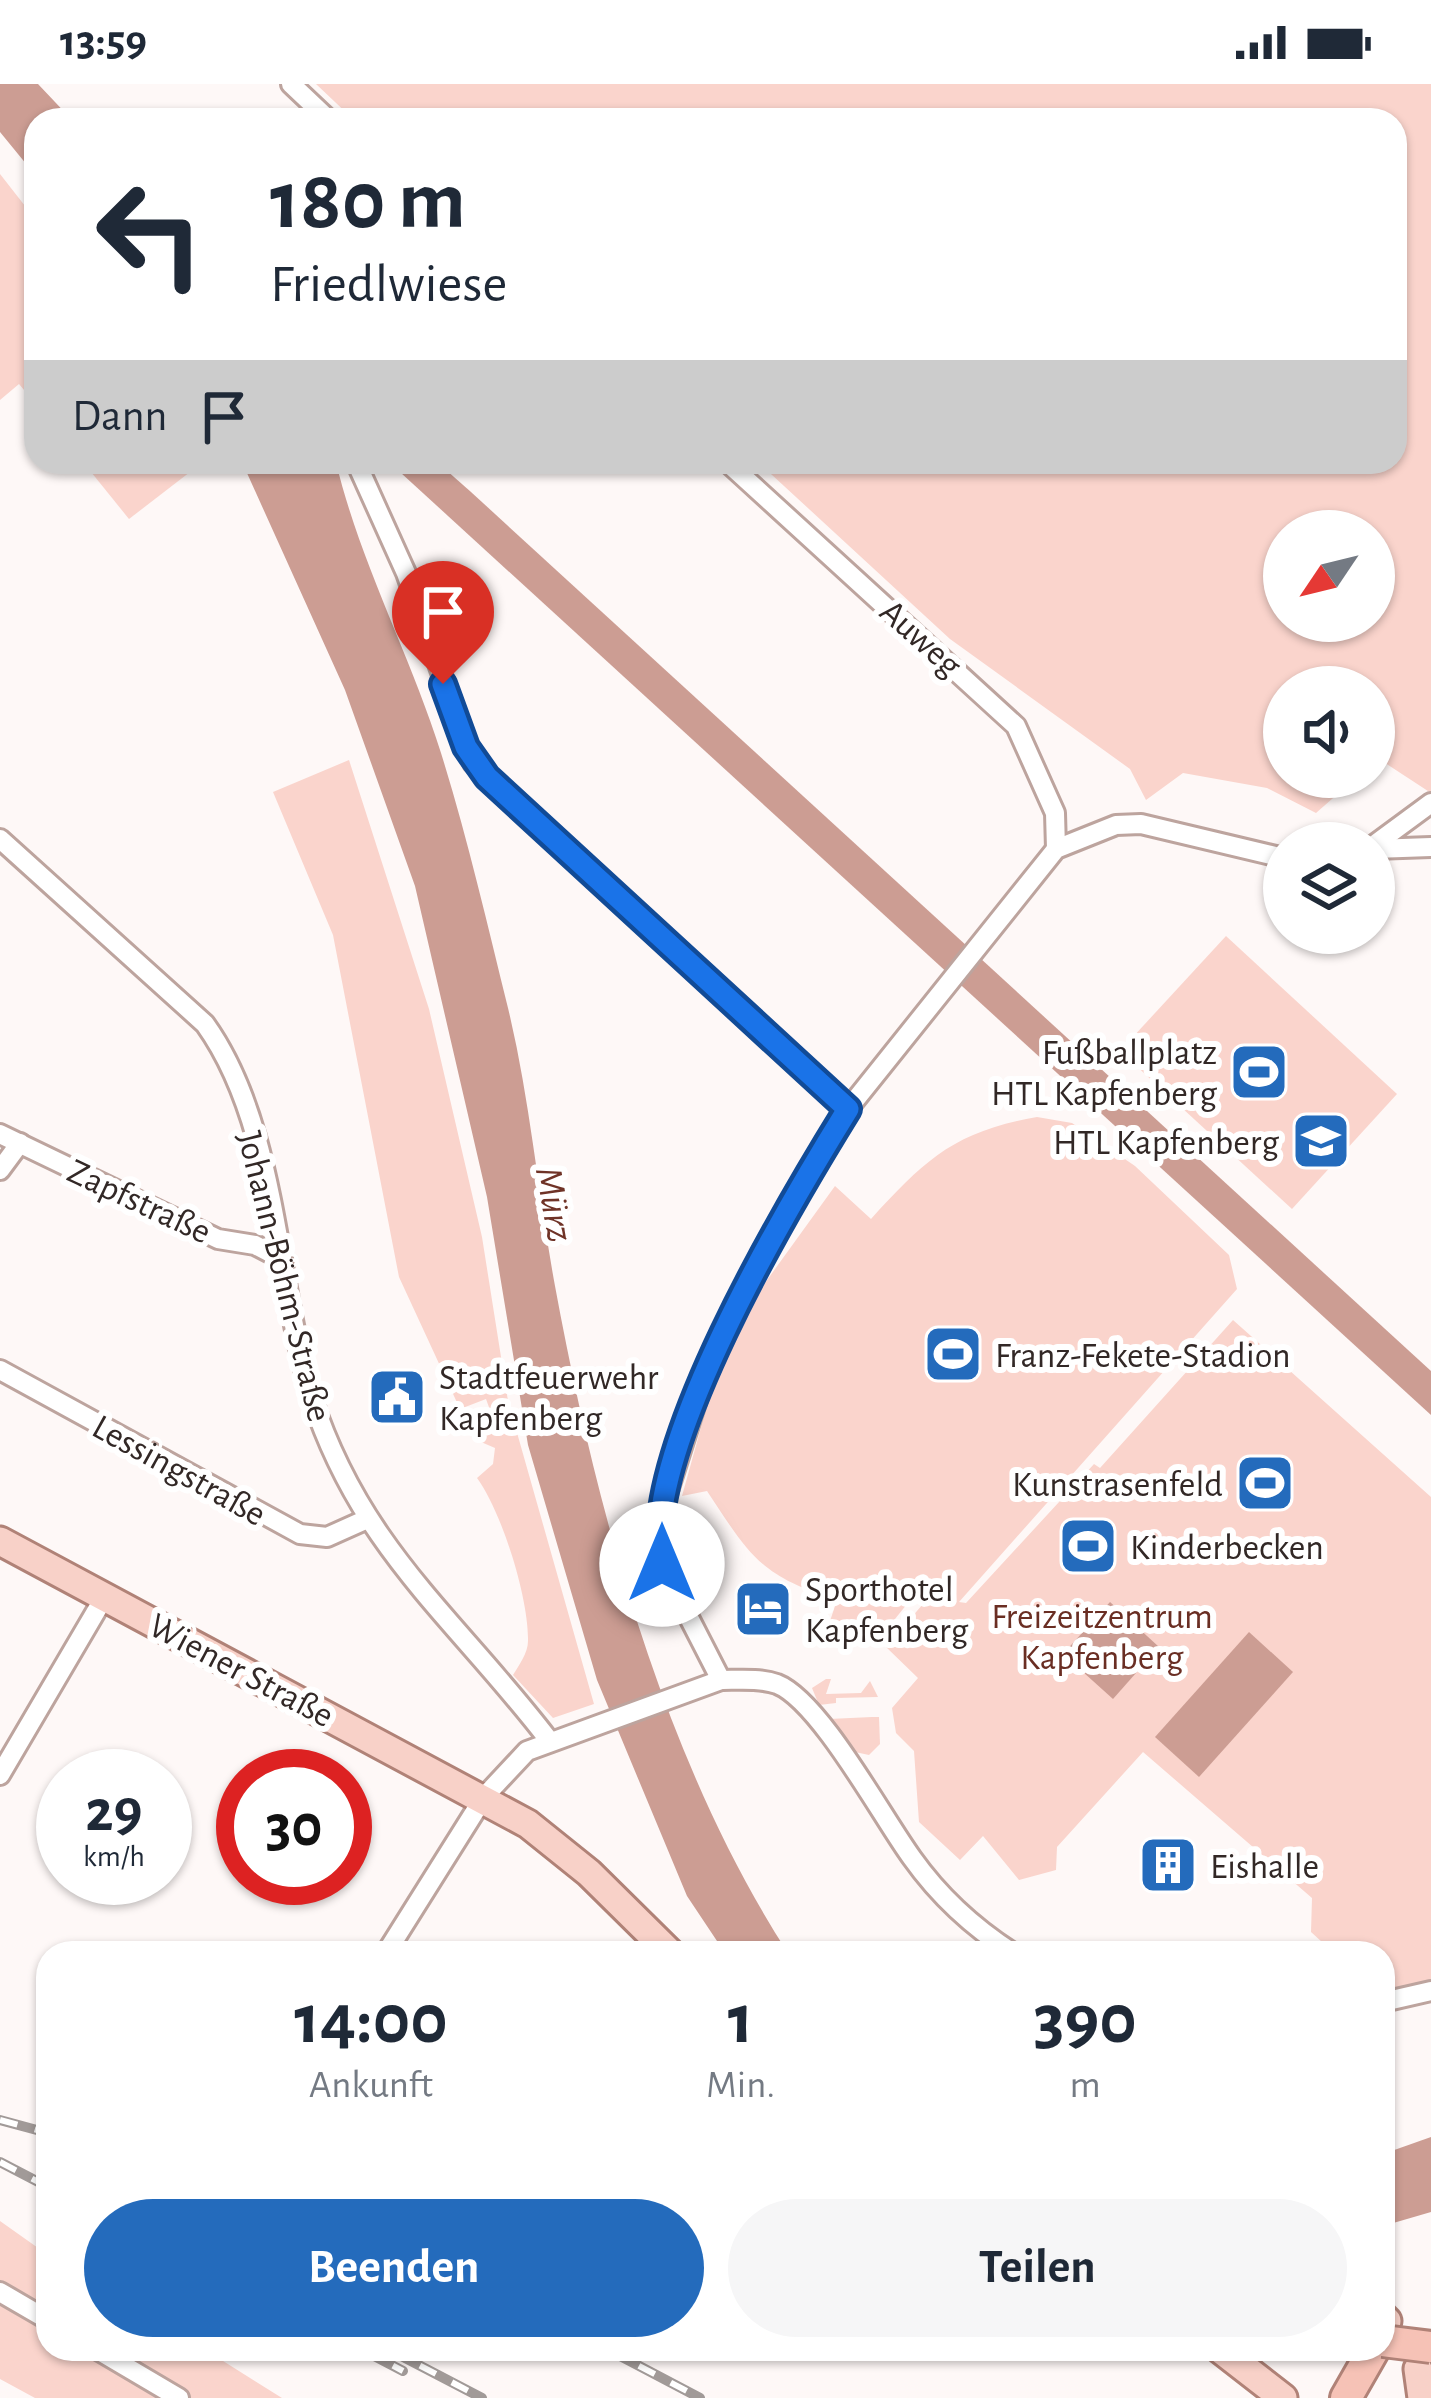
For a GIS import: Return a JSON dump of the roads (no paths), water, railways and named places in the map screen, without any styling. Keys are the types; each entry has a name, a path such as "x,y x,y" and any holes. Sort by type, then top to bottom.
{"highway":[{"path":"1395,2340 1425,2358"},
{"path":"1346,2398 1366,2361"}],"main road":[{"name":"Wiener Straße","path":"0,1540 484,1797 528,1824 589,1873 658,1941"},
{"path":"1422,2398 1425,2358"},
{"path":"1235,2361 1283,2398"}],"street":[{"path":"291,84 316,108"},
{"path":"361,474 406,573 473,763 848,1109"},
{"name":"Auweg","path":"740,474 1016,726 1055,813 1056,849"},
{"path":"1395,831 1431,803"},
{"path":"721,1680 662,1564 655,1532 709,1362 796,1194 848,1109 1056,849 1116,825 1142,824 1263,853"},
{"name":"Johann-Böhm-Straße","path":"0,839 205,1024 224,1049 262,1166 313,1399 365,1520 548,1739"},
{"path":"1395,847 1431,847"},
{"name":"Zapfstraße","path":"0,1133 218,1239 255,1245 282,1259"},
{"path":"0,1170 20,1143"},
{"name":"Lessingstraße","path":"0,1370 300,1534 327,1537 365,1520"},
{"path":"0,1775 105,1596"},
{"path":"394,1941 484,1797 527,1751 594,1722 721,1680 778,1684 814,1711 914,1862 978,1930 995,1941"},
{"path":"1395,1999 1431,1991"},
{"path":"0,2292 36,2313"},
{"path":"116,2361 179,2398"}],"waterway":[{"path":"1093,1071 1110,1051"}],"railway":[{"path":"0,2120 36,2130"},
{"path":"0,2162 36,2181"},
{"path":"384,2361 403,2371"},
{"path":"411,2361 482,2398"},
{"path":"630,2361 700,2398"}],"place":[{"name":"Fußballplatz HTL Kapfenberg","path":"1259,1072"},
{"name":"HTL Kapfenberg","path":"1321,1141"},
{"name":"Franz-Fekete-Stadion","path":"953,1354"},
{"name":"Stadtfeuerwehr Kapfenberg","path":"397,1397"},
{"name":"Kunstrasenfeld","path":"1265,1483"},
{"name":"Kinderbecken","path":"1088,1546"},
{"name":"Sporthotel Kapfenberg","path":"763,1609"},
{"name":"Eishalle","path":"1168,1865"}],"water label":[{"name":"Mürz","path":"556,1204"}],"park label":[{"name":"Freizeitzentrum Kapfenberg","path":"1102,1636"}]}
